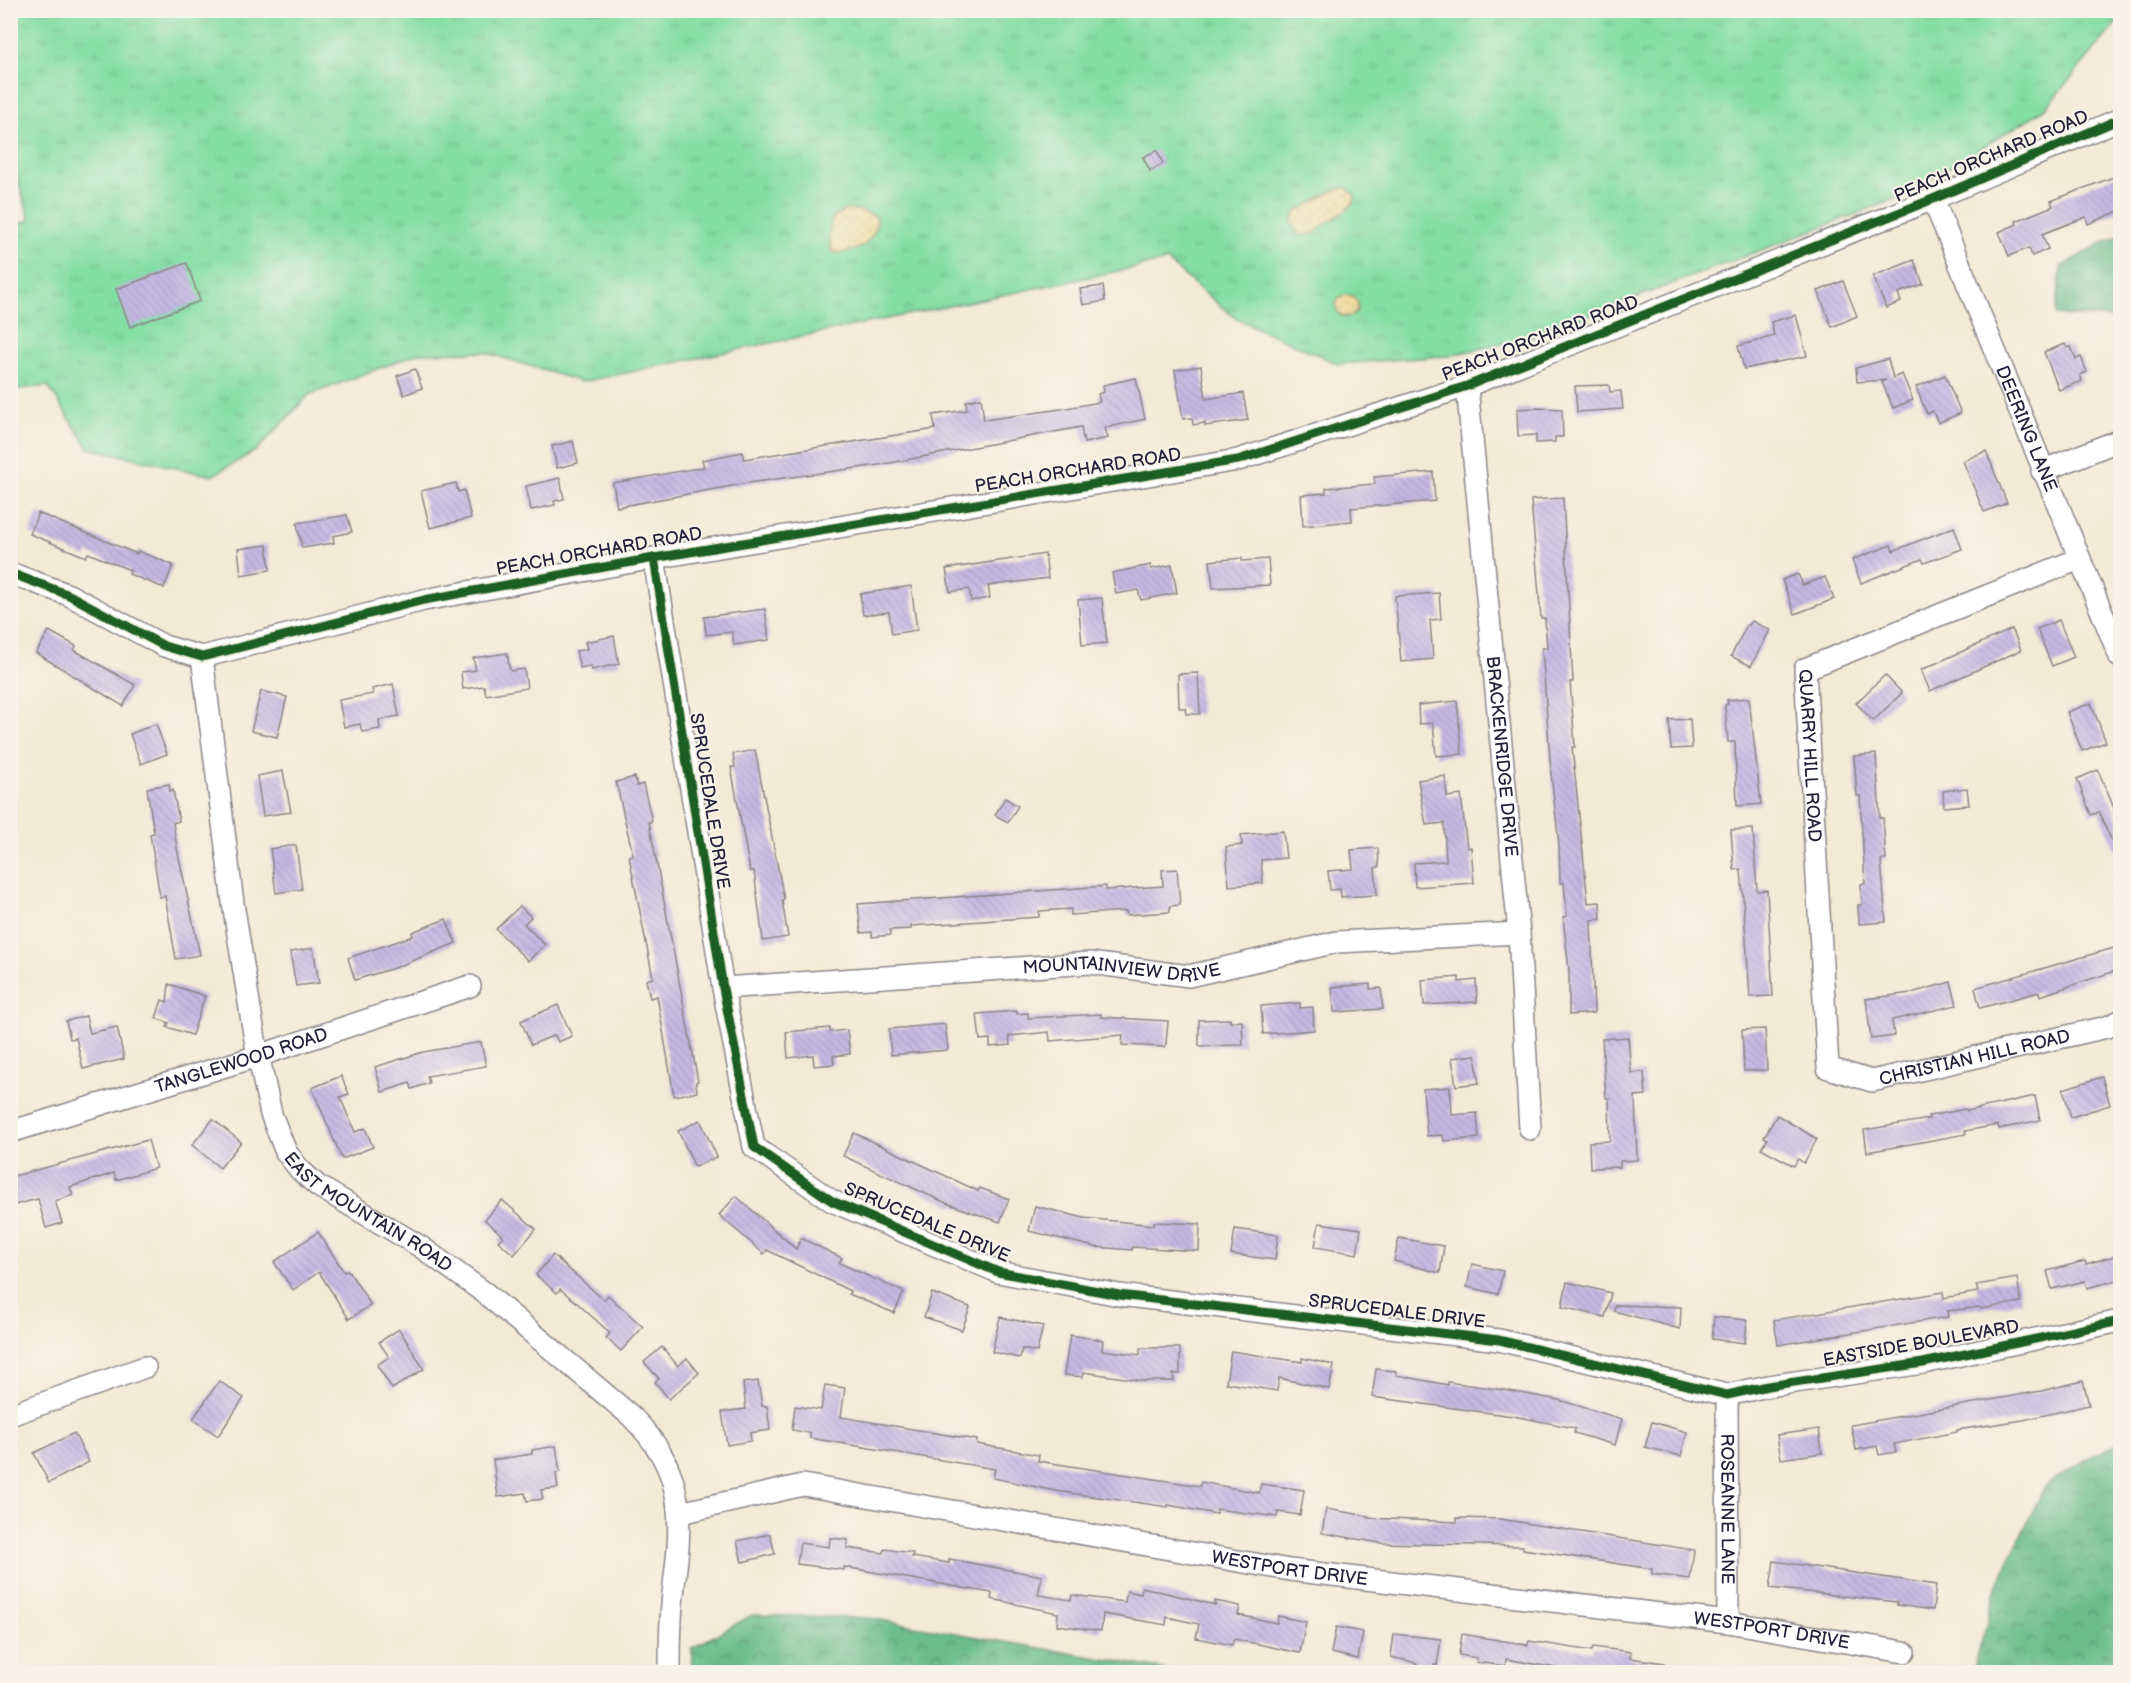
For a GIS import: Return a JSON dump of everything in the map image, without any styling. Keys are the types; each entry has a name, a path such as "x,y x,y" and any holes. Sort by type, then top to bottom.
{"street":[{"name":"PEACH ORCHARD ROAD","path":"202,657 402,604 654,558 1238,460 1467,386 1934,199 2121,119"},
{"name":"DEERING LANE","path":"1934,199 2042,471 2121,657"},
{"name":"BRACKENRIDGE DRIVE","path":"1467,386 1519,933 1530,1129"},
{"path":"2042,471 2121,440"},
{"name":"SPRUCEDALE DRIVE","path":"654,558 723,988 754,1147 832,1201 998,1272 1119,1295 1499,1340 1727,1395"},
{"name":"QUARRY HILL ROAD","path":"1828,1068 1805,669 2079,559"},
{"path":"10,573 69,595 164,646 202,657"},
{"name":"EAST MOUNTAIN ROAD","path":"202,657 233,903 258,1056 278,1135 300,1170 332,1195 454,1270 631,1416 652,1439 668,1464 675,1485 680,1513 670,1672"},
{"name":"MOUNTAINVIEW DRIVE","path":"723,988 1090,963 1189,976 1337,942 1519,933"},
{"name":"TANGLEWOOD ROAD","path":"10,1132 258,1056 470,986"},
{"name":"CHRISTIAN HILL ROAD","path":"1828,1068 1872,1082 2107,1027 2121,1021"},
{"name":"EASTSIDE BOULEVARD","path":"1727,1395 1768,1386 1923,1363 2121,1321"},
{"path":"10,1415 144,1367"},
{"name":"ROSEANNE LANE","path":"1727,1395 1728,1622"},
{"name":"WESTPORT DRIVE","path":"680,1513 803,1485 1290,1570 1728,1622 1904,1652"}],"green space":[{"path":"2120,10 2120,19 2045,109 1901,197 1529,338 1446,356 1338,364 1235,318 1167,261 582,382 484,352 419,353 309,395 257,450 212,476 89,448 48,386 11,390 11,227 30,220 11,156 10,11"},
{"path":"2120,236 2120,318 2056,315 2061,267 2102,243"},
{"path":"2120,1443 2120,1672 1973,1672 1998,1583 2045,1486 2088,1458"},
{"path":"752,1615 869,1618 1179,1672 691,1672 692,1648"}],"sand":[{"path":"1663,11 1685,11 1682,16 1671,21"},
{"path":"1346,187 1355,196 1350,207 1314,234 1298,235 1292,221 1296,212 1330,192"},
{"path":"844,210 859,210 877,217 876,226 864,245 849,252 832,252 829,237 832,219"},
{"path":"1347,295 1355,298 1358,306 1355,314 1347,317 1339,314 1336,306 1339,298"}],"building":[{"path":"1157,150 1163,164 1150,171 1143,157"},
{"path":"2121,174 2121,210 2088,224 2086,217 2042,234 2048,249 2032,256 2029,248 2009,256 1999,232 2017,224 2016,221 2053,206 2051,201"},
{"path":"1914,260 1923,284 1898,293 1901,302 1886,308 1873,276"},
{"path":"187,263 200,301 130,327 116,289"},
{"path":"1843,281 1857,316 1832,327 1818,291"},
{"path":"1103,286 1105,301 1083,305 1080,289"},
{"path":"1796,315 1807,356 1744,369 1738,346 1774,336 1771,322"},
{"path":"2065,344 2067,348 2071,347 2076,359 2081,357 2087,372 2080,375 2082,381 2059,390 2044,352"},
{"path":"1888,359 1893,378 1902,374 1913,400 1893,408 1882,382 1886,380 1857,382 1856,368"},
{"path":"1201,366 1206,399 1243,393 1248,420 1205,426 1205,423 1193,425 1192,418 1183,419 1175,370"},
{"path":"415,369 422,388 404,395 397,376"},
{"path":"1945,375 1961,413 1938,423 1933,411 1927,414 1916,387"},
{"path":"1136,378 1145,419 1105,428 1108,438 1084,443 1081,427 879,465 748,483 617,507 613,483 704,467 702,460 742,452 744,459 935,429 933,415 967,410 966,401 981,398 984,420 1100,402 1098,394 1104,392 1103,385"},
{"path":"1609,385 1610,392 1621,391 1623,409 1577,412 1575,386"},
{"path":"1517,409 1562,409 1563,437 1555,437 1555,442 1536,443 1536,435 1518,436"},
{"path":"573,441 578,463 557,468 552,446"},
{"path":"1986,451 2007,503 1984,512 1963,461"},
{"path":"1433,472 1435,501 1351,508 1352,521 1303,526 1301,495 1326,493 1326,488 1375,484 1374,477"},
{"path":"560,478 564,499 554,501 555,505 531,510 526,486"},
{"path":"456,483 458,492 464,490 471,518 430,528 421,491"},
{"path":"1563,498 1573,682 1570,682 1575,747 1572,747 1588,903 1600,902 1601,919 1591,920 1594,1013 1569,1015 1569,970 1563,917 1567,916 1564,883 1560,883 1559,845 1542,648 1547,648 1545,618 1541,618 1531,500"},
{"path":"38,513 137,554 138,551 173,565 164,588 129,574 130,570 88,553 86,557 30,534"},
{"path":"347,515 352,532 333,536 334,543 302,548 297,523"},
{"path":"1954,527 1962,549 1924,563 1922,559 1861,583 1852,560 1891,545 1893,551"},
{"path":"267,545 270,570 241,575 238,549"},
{"path":"1045,554 1048,578 988,586 990,598 971,601 969,589 950,592 946,569"},
{"path":"1242,558 1242,561 1268,559 1270,585 1213,588 1210,561"},
{"path":"1151,565 1151,569 1172,565 1177,593 1141,600 1138,590 1116,594 1112,573"},
{"path":"1798,574 1803,585 1825,577 1834,599 1795,614 1782,580"},
{"path":"911,586 917,630 892,634 889,612 863,615 860,594"},
{"path":"1439,593 1441,619 1430,620 1433,659 1401,662 1395,596"},
{"path":"1102,598 1107,643 1082,645 1078,600"},
{"path":"765,609 769,640 734,645 732,632 706,635 704,617"},
{"path":"2059,620 2074,657 2052,666 2037,629"},
{"path":"1752,621 1770,630 1751,666 1731,656 1747,625"},
{"path":"2012,629 2021,650 1930,691 1921,670"},
{"path":"49,631 76,646 74,650 135,685 123,706 36,653"},
{"path":"614,636 619,664 591,670 591,666 580,668 576,651 587,649 585,642"},
{"path":"507,653 510,671 524,669 527,688 486,695 484,686 463,689 461,672 476,670 473,658"},
{"path":"1198,673 1200,714 1186,714 1185,708 1179,708 1178,674"},
{"path":"1885,675 1902,693 1873,721 1856,703"},
{"path":"393,684 399,716 379,720 380,729 362,732 360,724 344,727 339,700 373,694 372,689"},
{"path":"261,691 287,697 277,737 251,731"},
{"path":"1749,698 1761,804 1737,806 1735,742 1728,742 1725,705 1728,704 1727,700"},
{"path":"1457,701 1462,754 1436,756 1433,723 1419,724 1418,705"},
{"path":"2091,703 2106,742 2082,751 2067,712"},
{"path":"1690,719 1692,748 1671,749 1669,720"},
{"path":"156,724 167,754 141,764 130,734"},
{"path":"755,750 784,899 782,900 788,937 763,941 754,871 750,871 731,767 735,767 733,754"},
{"path":"1876,754 1880,818 1883,818 1886,860 1881,860 1886,922 1859,924 1858,905 1862,905 1861,884 1865,884 1860,796 1857,796 1854,756"},
{"path":"2098,770 2121,825 2121,863 2099,812 2091,815 2077,779"},
{"path":"283,771 291,812 263,816 257,776"},
{"path":"1445,776 1447,797 1461,795 1467,848 1471,847 1474,883 1415,887 1414,863 1446,861 1444,823 1426,825 1418,780"},
{"path":"635,777 637,786 643,784 652,821 649,822 698,1081 696,1082 697,1092 674,1096 657,996 650,998 646,980 653,978 629,856 633,855 616,782"},
{"path":"169,784 170,791 173,790 179,821 173,823 178,853 200,955 176,959 165,896 160,897 150,834 154,833 147,788"},
{"path":"1967,788 1969,805 1944,807 1943,791"},
{"path":"1005,798 1018,806 1008,822 995,815"},
{"path":"1753,829 1757,891 1767,890 1773,996 1750,997 1741,869 1734,870 1731,830"},
{"path":"1283,831 1286,858 1261,860 1263,883 1229,886 1226,847 1242,845 1241,835"},
{"path":"296,845 302,889 276,893 270,849"},
{"path":"1378,848 1379,867 1375,868 1377,895 1341,897 1340,889 1330,890 1328,871 1353,869 1351,850"},
{"path":"1177,869 1180,905 1170,906 1170,912 1127,915 1126,911 1071,915 1071,909 1039,911 1039,917 911,926 911,929 890,930 890,935 872,937 872,932 861,933 858,904 1106,886 1106,890 1163,886 1162,870"},
{"path":"520,906 531,917 524,924 545,945 528,961 496,929"},
{"path":"446,919 456,943 397,967 355,980 348,958 413,936 412,932"},
{"path":"2121,946 2121,969 2040,996 2039,992 1980,1008 1975,988"},
{"path":"313,948 319,983 296,986 290,952"},
{"path":"1459,977 1459,982 1476,980 1477,1002 1424,1005 1422,980"},
{"path":"1951,982 1957,1005 1892,1020 1894,1036 1871,1039 1866,999 1911,993"},
{"path":"169,984 205,996 192,1035 167,1027 169,1023 156,1018 162,1000 167,1002"},
{"path":"1370,984 1370,989 1381,988 1383,1009 1334,1012 1332,987"},
{"path":"1300,1003 1300,1008 1313,1007 1314,1030 1263,1034 1261,1006"},
{"path":"558,1005 572,1036 558,1042 555,1035 531,1045 521,1021"},
{"path":"1017,1011 1017,1014 1028,1013 1028,1018 1101,1014 1101,1017 1168,1021 1166,1043 1165,1047 1122,1045 1123,1035 1050,1041 1049,1032 1009,1036 1010,1045 990,1047 990,1039 980,1040 977,1014"},
{"path":"86,1016 90,1033 117,1027 124,1059 83,1069 76,1038 70,1039 66,1021"},
{"path":"1230,1019 1230,1022 1242,1021 1243,1045 1199,1046 1199,1020"},
{"path":"945,1024 948,1050 891,1055 889,1029"},
{"path":"830,1028 830,1032 847,1030 850,1054 833,1056 834,1064 814,1066 813,1055 788,1058 786,1032"},
{"path":"1765,1029 1767,1070 1744,1071 1742,1030"},
{"path":"1628,1037 1631,1073 1644,1072 1646,1095 1635,1096 1637,1160 1620,1161 1620,1167 1590,1168 1589,1142 1610,1141 1609,1098 1606,1098 1602,1039"},
{"path":"481,1042 486,1066 427,1076 429,1083 412,1089 410,1083 382,1092 375,1067 423,1052"},
{"path":"1475,1055 1479,1083 1456,1086 1452,1058"},
{"path":"341,1076 349,1094 340,1097 355,1132 365,1128 373,1147 342,1159 312,1088"},
{"path":"2102,1077 2110,1105 2071,1117 2063,1089"},
{"path":"1450,1087 1452,1115 1477,1113 1479,1138 1444,1141 1443,1135 1427,1136 1423,1089"},
{"path":"2035,1096 2040,1120 1999,1129 1998,1125 1965,1131 1966,1134 1867,1152 1864,1130 1929,1119 1928,1116 1966,1109 1967,1111"},
{"path":"1777,1115 1817,1139 1804,1163 1798,1159 1794,1166 1761,1148 1768,1139 1764,1137"},
{"path":"213,1119 241,1142 220,1168 192,1145"},
{"path":"700,1120 717,1157 695,1167 678,1131"},
{"path":"854,1133 978,1191 980,1188 1009,1199 1000,1222 946,1203 843,1156"},
{"path":"148,1140 156,1168 116,1180 114,1173 70,1187 73,1195 55,1201 62,1223 46,1228 38,1199 10,1206 10,1177"},
{"path":"736,1196 796,1249 801,1238 842,1258 839,1263 904,1292 894,1313 849,1294 850,1291 767,1250 764,1254 719,1215"},
{"path":"502,1200 536,1229 514,1255 498,1241 503,1236 485,1220"},
{"path":"1035,1206 1084,1218 1154,1225 1154,1222 1200,1224 1199,1251 1095,1247 1029,1231"},
{"path":"1319,1223 1361,1229 1357,1254 1315,1247"},
{"path":"1235,1229 1278,1235 1275,1260 1231,1254"},
{"path":"318,1232 344,1272 348,1270 371,1305 349,1319 319,1272 293,1290 274,1262"},
{"path":"1399,1238 1444,1246 1440,1273 1394,1261"},
{"path":"2121,1254 2121,1279 2087,1288 2085,1281 2052,1289 2047,1271 2085,1261 2086,1264"},
{"path":"553,1255 604,1300 608,1295 643,1327 621,1351 606,1338 610,1333 575,1301 560,1289 557,1293 536,1275"},
{"path":"1472,1264 1503,1271 1498,1294 1467,1287"},
{"path":"2017,1278 2021,1302 1981,1309 1980,1307 1947,1311 1948,1317 1778,1345 1774,1320 1943,1292 1944,1298 1978,1292 1976,1285"},
{"path":"1567,1282 1611,1293 1605,1317 1562,1307"},
{"path":"932,1293 970,1307 962,1330 924,1317"},
{"path":"1615,1305 1681,1307 1680,1329 1614,1311"},
{"path":"1000,1317 1043,1326 1037,1352 1022,1349 1020,1358 992,1352"},
{"path":"1714,1317 1747,1320 1745,1343 1712,1339"},
{"path":"399,1329 424,1369 392,1389 377,1365 389,1357 379,1342"},
{"path":"1070,1335 1103,1340 1102,1350 1140,1355 1140,1348 1180,1348 1180,1374 1173,1374 1174,1381 1144,1381 1084,1372 1083,1377 1064,1375"},
{"path":"662,1347 678,1366 687,1358 699,1373 669,1399 655,1382 659,1379 644,1362"},
{"path":"1231,1351 1302,1362 1302,1358 1334,1365 1329,1389 1279,1378 1277,1391 1226,1383"},
{"path":"1376,1369 1396,1371 1396,1375 1448,1385 1448,1382 1559,1400 1622,1419 1615,1445 1574,1433 1575,1428 1513,1416 1372,1397"},
{"path":"219,1381 244,1398 218,1436 193,1419"},
{"path":"758,1381 762,1406 767,1406 770,1430 750,1433 751,1441 727,1445 722,1412 746,1409 743,1383"},
{"path":"2083,1381 2089,1405 1894,1444 1896,1452 1879,1455 1877,1446 1856,1450 1851,1425 2041,1391"},
{"path":"825,1385 845,1388 841,1417 977,1440 977,1444 1039,1455 1038,1461 1200,1486 1201,1482 1259,1493 1261,1484 1304,1490 1300,1515 1278,1512 1277,1517 1217,1509 1216,1514 1168,1505 1168,1507 1056,1491 993,1478 995,1469 810,1438 810,1433 792,1430 795,1406 821,1410"},
{"path":"1652,1422 1687,1432 1681,1456 1645,1447"},
{"path":"1819,1429 1822,1453 1781,1459 1777,1435"},
{"path":"74,1433 89,1462 49,1483 34,1453"},
{"path":"556,1446 560,1472 556,1473 558,1488 541,1490 543,1499 527,1501 525,1493 498,1497 493,1460 532,1454 532,1450"},
{"path":"1326,1509 1369,1516 1368,1518 1457,1522 1457,1518 1500,1519 1694,1550 1690,1579 1652,1574 1652,1569 1523,1549 1523,1546 1380,1543 1322,1533"},
{"path":"770,1534 775,1554 742,1562 737,1541"},
{"path":"830,1538 848,1540 847,1548 884,1553 885,1549 913,1553 912,1557 949,1563 949,1559 1042,1576 1038,1595 1071,1600 1072,1595 1125,1602 1127,1591 1141,1594 1142,1587 1215,1605 1215,1601 1240,1606 1238,1615 1277,1623 1278,1616 1306,1622 1300,1653 1234,1639 1232,1645 1196,1638 1199,1624 1167,1617 1166,1625 1103,1614 1101,1631 1057,1625 1058,1613 991,1599 992,1593 844,1567 844,1570 797,1564 800,1543 829,1547"},
{"path":"1774,1561 1936,1585 1933,1610 1897,1605 1897,1602 1770,1588"},
{"path":"1336,1627 1363,1632 1358,1659 1331,1653"},
{"path":"1394,1634 1441,1639 1437,1665 1434,1665 1433,1672 1416,1671 1417,1663 1391,1657"},
{"path":"1462,1634 1528,1645 1529,1641 1592,1651 1593,1647 1631,1652 1630,1658 1664,1663 1663,1672 1578,1672 1506,1659 1505,1666 1476,1662 1477,1658 1459,1655"}],"cycle path":[{"path":"10,573 69,595 164,646 202,657 424,600 654,558 1238,460 1467,386 1933,199 2120,119"},
{"path":"654,558 723,988 754,1147 832,1201 998,1272 1119,1295 1499,1340 1727,1395 1768,1386 1923,1363 2120,1321"}]}
